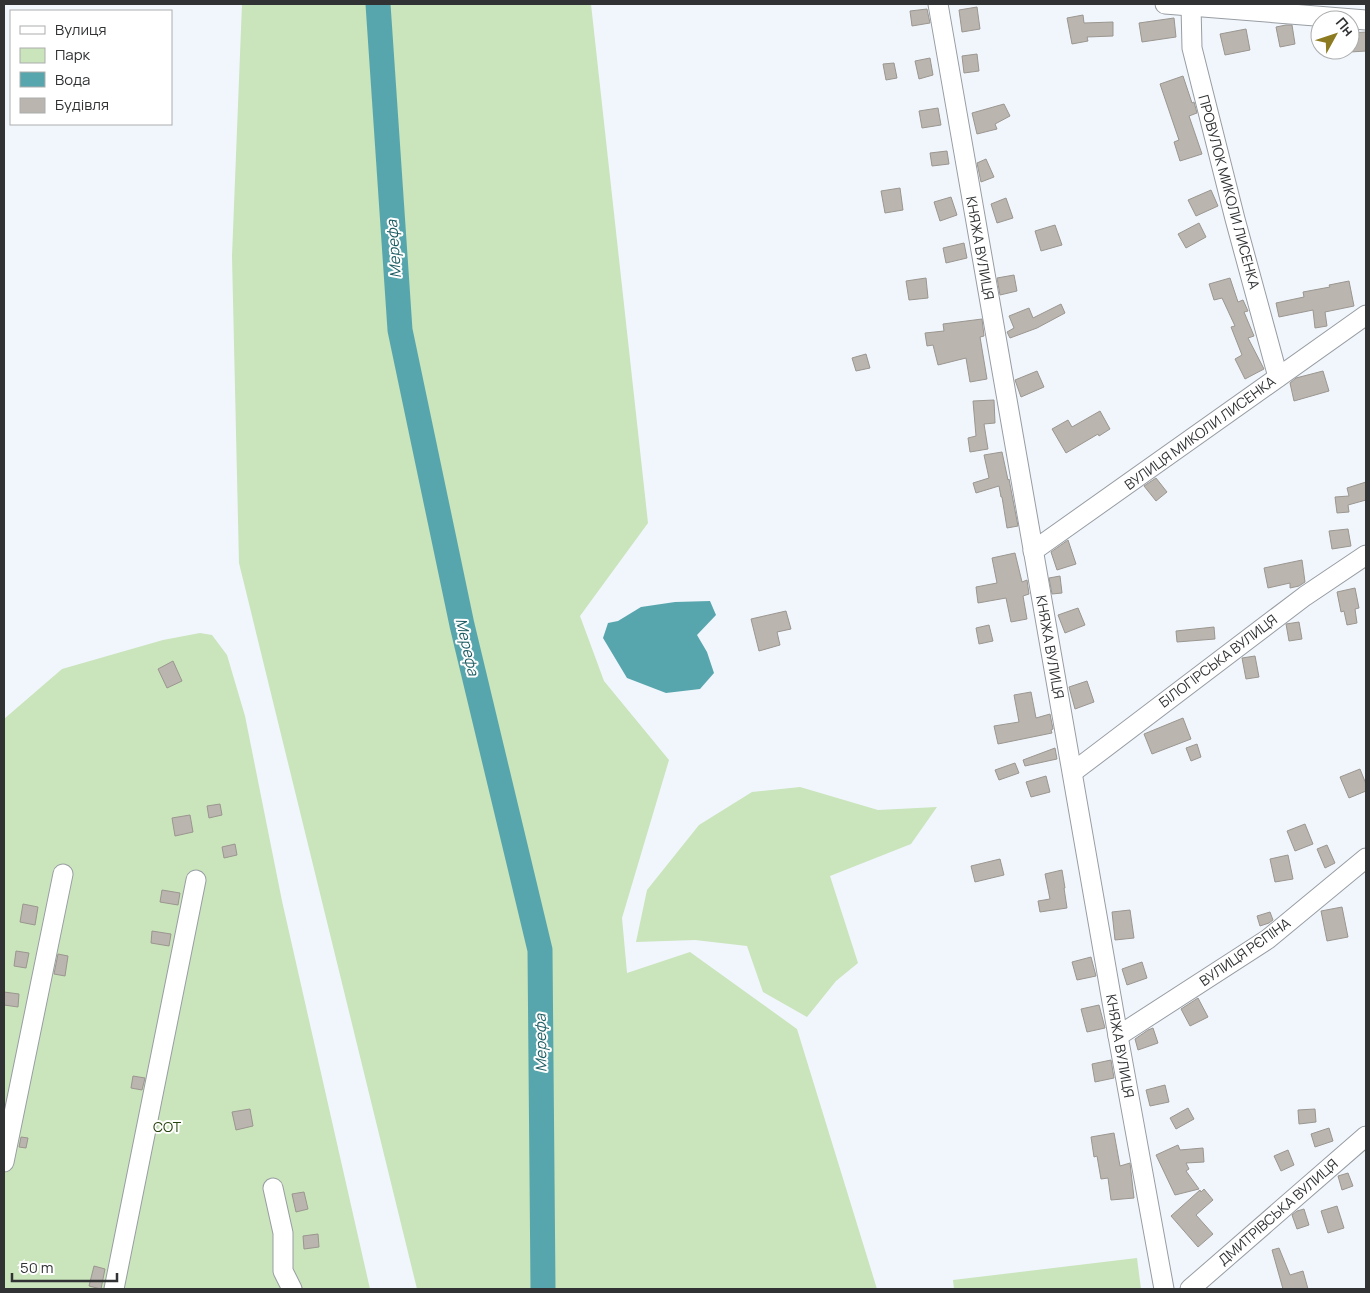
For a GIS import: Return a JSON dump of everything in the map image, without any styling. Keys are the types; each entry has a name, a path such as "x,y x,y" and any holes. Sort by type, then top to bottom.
{"street":[{"name":"КНЯЖА ВУЛИЦЯ","path":"938,4 1164,1289"},
{"path":"1165,4 1366,20"},
{"name":"ПРОВУЛОК МИКОЛИ ЛИСЕНКА","path":"1192,6 1192,48 1235,220 1278,377"},
{"name":"ВУЛИЦЯ МИКОЛИ ЛИСЕНКА","path":"1033,551 1366,315"},
{"name":"БІЛОГІРСЬКА ВУЛИЦЯ","path":"1072,772 1305,596 1366,555"},
{"name":"ВУЛИЦЯ РЄПІНА","path":"1118,1036 1268,939 1366,858"},
{"path":"4,1162 62,874"},
{"path":"114,1289 196,880"},
{"name":"ДМИТРІВСЬКА ВУЛИЦЯ","path":"1190,1289 1366,1136"},
{"path":"273,1188 283,1233 283,1271 292,1289"}],"green space":[{"path":"242,4 591,4 648,523 580,616 604,681 669,760 622,918 627,973 690,952 797,1029 877,1289 417,1289 239,563 232,256"},
{"name":"СОТ","path":"200,633 212,635 227,655 245,716 282,901 370,1289 4,1289 4,719 62,669 163,640"},
{"path":"800,787 878,810 937,807 911,844 830,876 858,963 836,981 807,1017 763,992 747,946 695,940 636,942 647,890 699,825 752,792"},
{"path":"1137,1258 1141,1289 954,1289 953,1280"}],"water":[{"path":"710,601 716,615 697,635 707,652 714,673 700,689 666,693 627,678 603,638 608,623 618,621 641,607 675,602"}],"building":[{"path":"977,7 980,29 962,32 959,10"},
{"path":"927,9 930,23 912,26 910,11"},
{"path":"1083,15 1084,23 1113,22 1113,36 1087,37 1088,41 1072,44 1067,18"},
{"path":"1174,18 1176,37 1142,42 1139,23"},
{"path":"1292,25 1295,44 1280,47 1276,27"},
{"path":"1246,29 1250,50 1225,55 1220,34"},
{"path":"1360,32 1366,32 1366,51 1360,51"},
{"path":"977,54 979,71 964,73 962,56"},
{"path":"930,58 933,75 919,79 915,61"},
{"path":"894,63 897,78 886,80 883,64"},
{"path":"1183,76 1197,113 1189,116 1202,154 1180,161 1174,142 1179,140 1160,84"},
{"path":"1004,104 1010,116 995,124 997,129 977,134 972,113"},
{"path":"938,108 941,125 922,128 919,111"},
{"path":"947,151 949,164 932,166 930,153"},
{"path":"986,159 994,177 981,182 977,163"},
{"path":"900,188 903,210 885,213 881,191"},
{"path":"1211,190 1218,206 1196,216 1188,200"},
{"path":"951,197 957,215 940,221 934,202"},
{"path":"1006,198 1013,218 997,223 991,204"},
{"path":"1199,223 1206,237 1186,248 1178,234"},
{"path":"1055,225 1062,245 1041,251 1035,231"},
{"path":"964,243 967,258 946,263 943,248"},
{"path":"1014,275 1017,291 1000,295 997,278"},
{"path":"926,278 928,298 909,300 906,281"},
{"path":"1230,278 1238,302 1243,300 1248,311 1244,312 1254,336 1248,338 1264,369 1245,379 1235,359 1242,355 1231,327 1235,326 1222,298 1214,300 1209,284"},
{"path":"1349,281 1354,306 1325,312 1327,326 1315,328 1313,310 1279,317 1276,303 1304,297 1303,292"},
{"path":"1061,304 1065,313 1037,328 1010,338 1007,332 1014,328 1009,316 1029,308 1033,318"},
{"path":"982,319 984,336 980,337 987,379 970,382 966,358 938,365 933,345 927,346 925,333 944,331 943,324"},
{"path":"866,354 870,368 856,371 852,358"},
{"path":"1037,371 1044,387 1021,397 1015,380"},
{"path":"1323,371 1329,391 1294,401 1290,383 1296,378"},
{"path":"994,400 995,423 984,424 988,449 970,452 968,438 976,436 973,401"},
{"path":"1100,411 1110,429 1066,453 1052,429 1068,420 1072,427"},
{"path":"1002,452 1018,526 1007,528 999,486 976,493 973,483 989,478 984,455"},
{"path":"1156,478 1167,492 1156,501 1144,486"},
{"path":"1366,482 1366,500 1348,505 1349,512 1337,513 1335,497 1349,496 1347,488"},
{"path":"1348,529 1351,546 1332,549 1329,531"},
{"path":"1068,540 1076,564 1057,570 1051,552"},
{"path":"1015,553 1022,582 1027,580 1029,594 1023,596 1027,619 1011,622 1006,598 978,603 976,587 997,583 992,558"},
{"path":"1302,560 1305,582 1290,588 1290,583 1268,588 1264,568"},
{"path":"1060,576 1062,593 1052,594 1049,578"},
{"path":"1355,588 1359,608 1355,609 1357,623 1347,625 1344,611 1341,612 1337,592"},
{"path":"1078,608 1085,625 1065,633 1058,615"},
{"path":"786,611 791,629 777,632 780,645 759,651 751,619"},
{"path":"1299,622 1302,639 1289,641 1286,624"},
{"path":"989,625 993,641 979,644 976,628"},
{"path":"1214,627 1215,639 1177,642 1176,631"},
{"path":"1255,656 1259,677 1246,679 1242,658"},
{"path":"173,661 182,681 167,688 158,669"},
{"path":"1087,681 1094,702 1075,709 1069,687"},
{"path":"1031,692 1036,718 1050,714 1052,733 998,744 994,726 1019,722 1014,695"},
{"path":"1183,718 1191,739 1152,754 1144,734"},
{"path":"1197,744 1201,757 1191,761 1186,748"},
{"path":"1055,748 1057,759 1025,766 1023,760"},
{"path":"1015,763 1019,773 999,780 995,770"},
{"path":"1360,769 1366,784 1366,791 1349,798 1340,777"},
{"path":"1046,776 1050,792 1031,797 1026,782"},
{"path":"220,804 222,815 209,818 207,806"},
{"path":"190,815 193,832 175,836 172,818"},
{"path":"1305,824 1313,844 1295,851 1287,831"},
{"path":"235,844 237,855 224,858 222,847"},
{"path":"1327,845 1335,863 1325,868 1317,849"},
{"path":"1288,855 1293,879 1275,882 1270,859"},
{"path":"1000,859 1004,875 975,882 971,866"},
{"path":"1062,870 1067,908 1040,912 1038,901 1050,899 1045,874"},
{"path":"162,890 180,893 178,905 160,902"},
{"path":"23,904 38,907 35,925 20,922"},
{"path":"1342,907 1348,937 1327,941 1321,911"},
{"path":"1130,910 1134,938 1115,940 1112,912"},
{"path":"1270,912 1273,920 1260,926 1257,916"},
{"path":"152,931 171,934 169,946 151,943"},
{"path":"16,951 29,953 26,968 14,966"},
{"path":"58,954 68,956 65,976 54,974"},
{"path":"1091,957 1096,976 1077,980 1072,962"},
{"path":"1142,962 1147,978 1127,985 1122,969"},
{"path":"4,992 19,994 18,1007 4,1005"},
{"path":"1198,998 1208,1017 1190,1026 1181,1009"},
{"path":"1099,1005 1105,1028 1087,1032 1081,1009"},
{"path":"1153,1028 1158,1043 1138,1050 1135,1039"},
{"path":"1111,1060 1114,1078 1095,1082 1092,1064"},
{"path":"133,1076 145,1078 142,1090 131,1088"},
{"path":"1165,1085 1169,1102 1150,1106 1146,1090"},
{"path":"1188,1108 1194,1119 1176,1129 1170,1118"},
{"path":"250,1109 253,1126 236,1130 232,1112"},
{"path":"1315,1109 1316,1122 1299,1124 1298,1110"},
{"path":"1329,1128 1333,1141 1315,1147 1311,1134"},
{"path":"1114,1133 1120,1166 1130,1163 1134,1198 1111,1200 1108,1178 1101,1179 1097,1156 1094,1157 1091,1137"},
{"path":"21,1137 28,1138 26,1148 19,1147"},
{"path":"1178,1145 1180,1150 1203,1148 1204,1162 1186,1163 1189,1169 1186,1171 1199,1189 1175,1195 1156,1155"},
{"path":"1288,1150 1294,1165 1281,1171 1274,1156"},
{"path":"1348,1173 1353,1186 1342,1190 1338,1176"},
{"path":"1204,1189 1213,1200 1196,1215 1213,1234 1198,1247 1171,1216 1200,1190 1201,1192"},
{"path":"304,1192 308,1209 296,1212 292,1194"},
{"path":"1337,1206 1344,1228 1328,1233 1321,1211"},
{"path":"1304,1209 1309,1225 1297,1229 1292,1215"},
{"path":"318,1234 319,1247 304,1249 303,1236"},
{"path":"1279,1248 1290,1275 1303,1271 1308,1289 1283,1289 1272,1250"},
{"path":"94,1266 105,1269 101,1289 89,1286"}],"waterway":[{"name":"Мерефа","path":"378,4 400,330 462,625 540,950 543,1289"}]}
